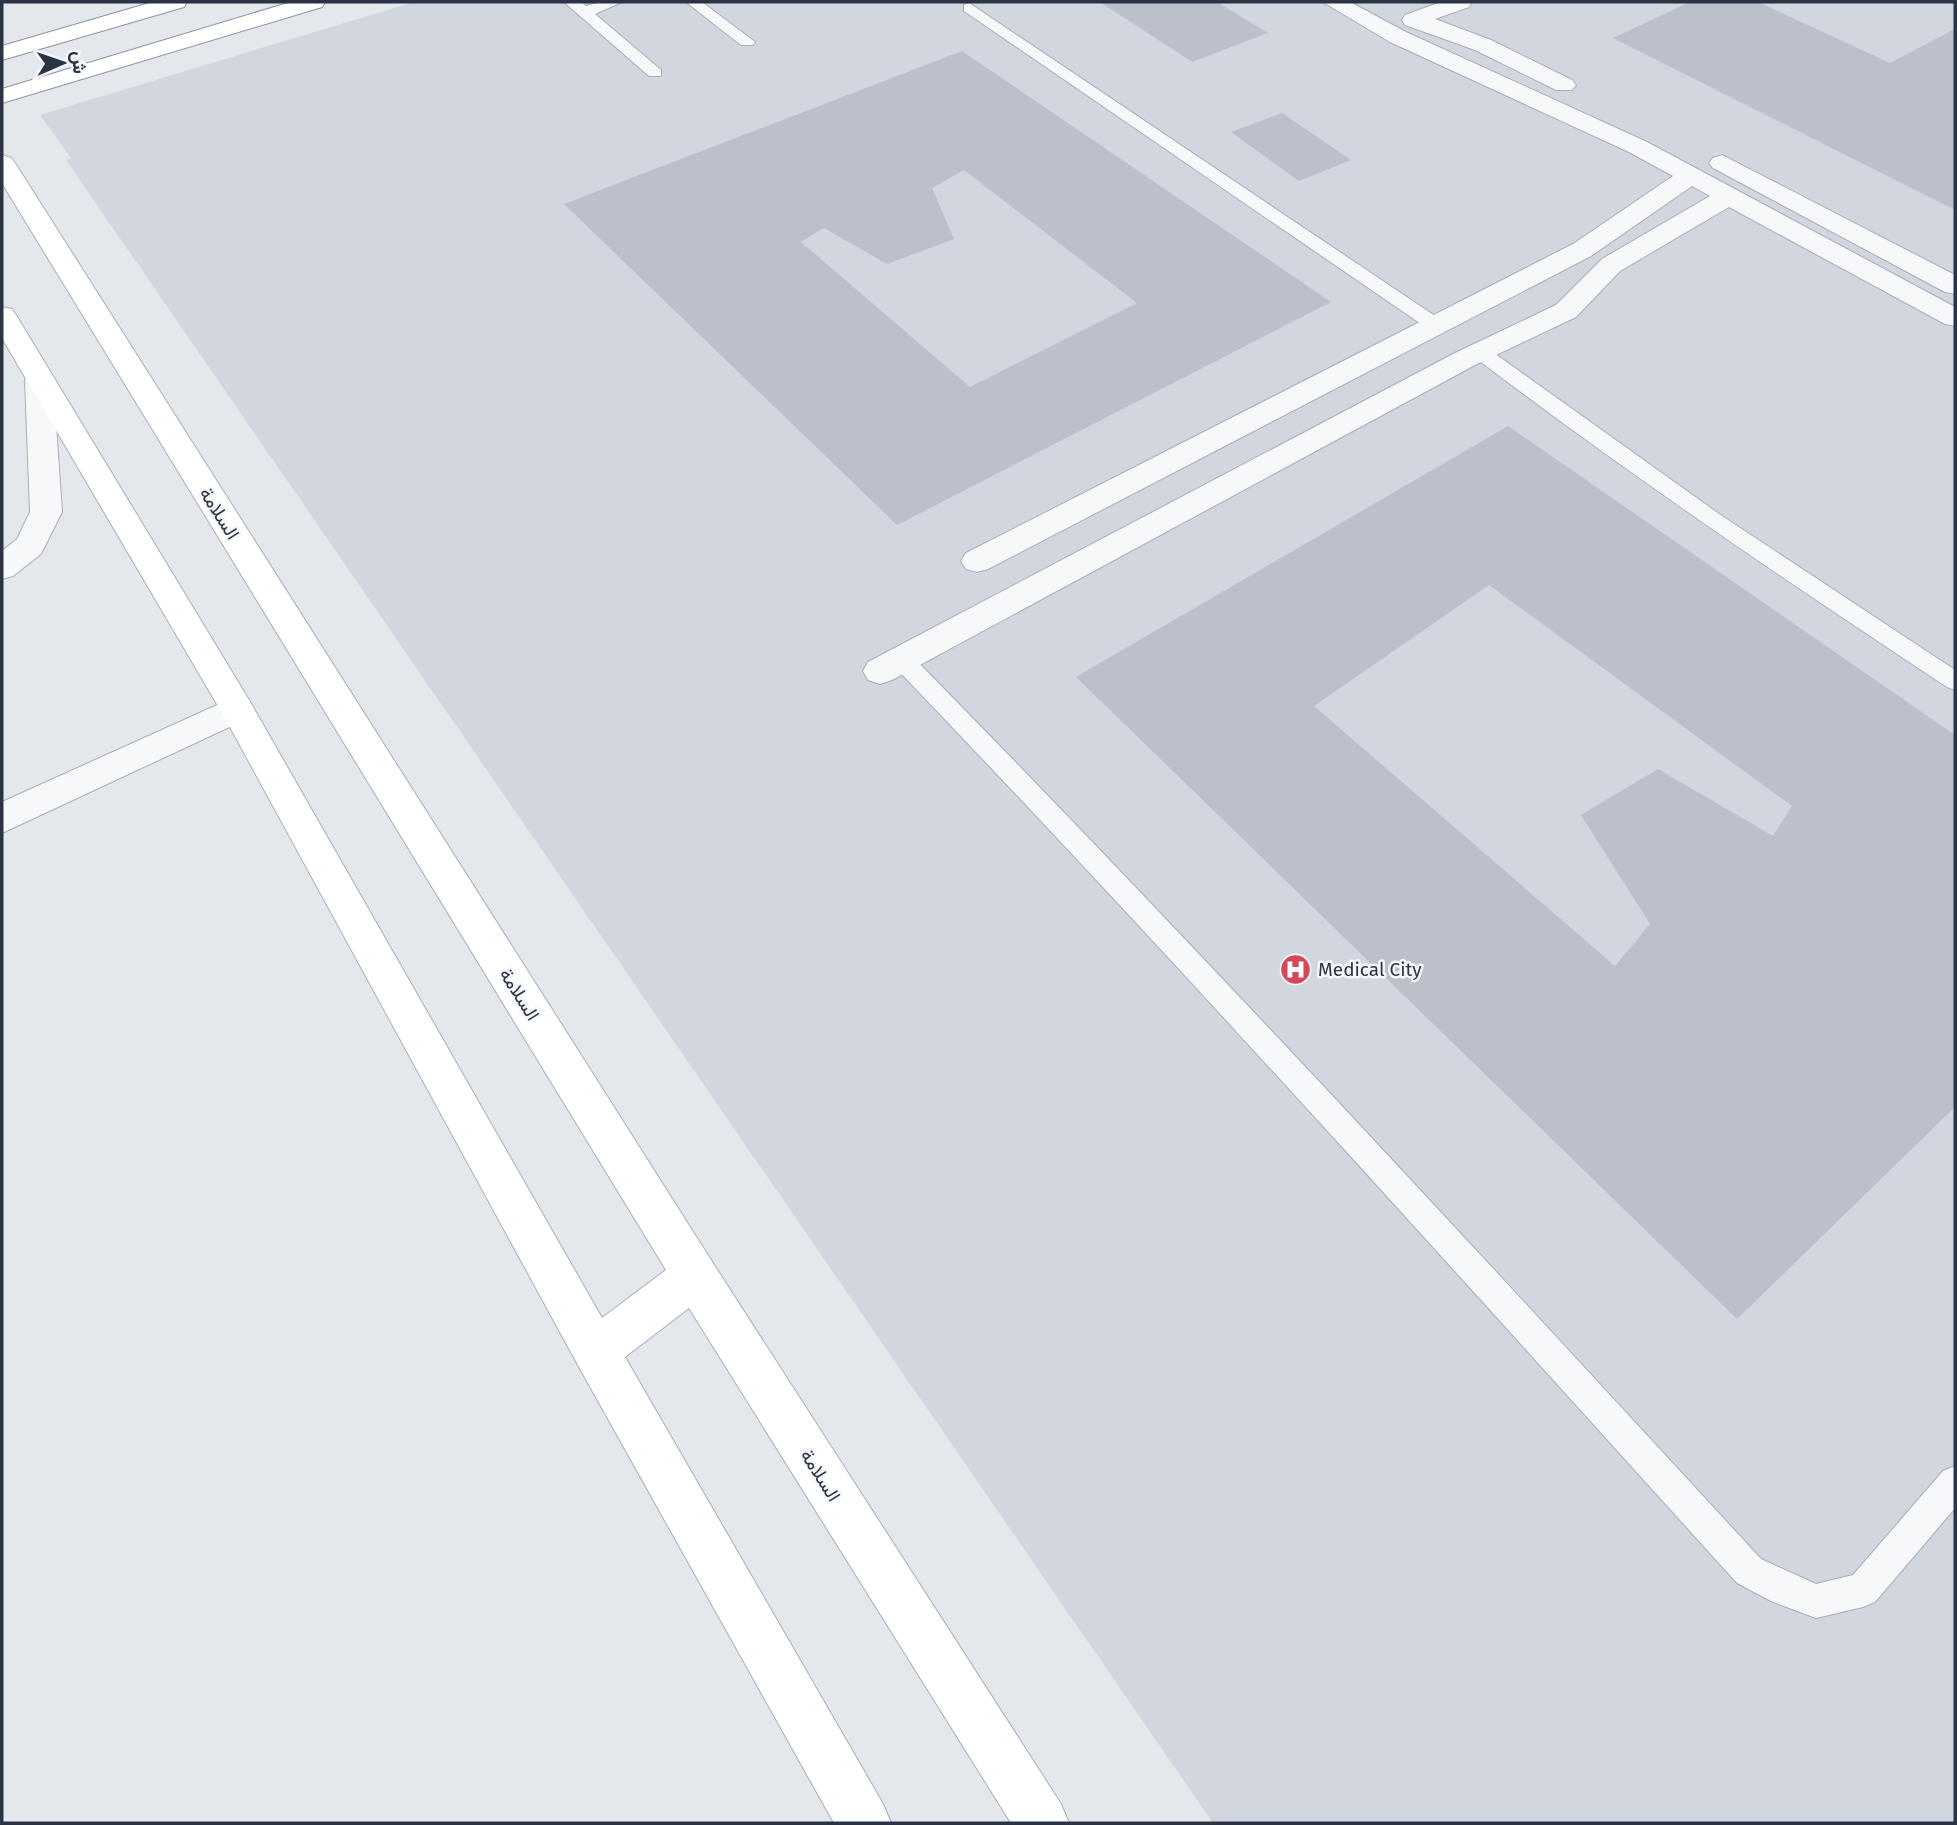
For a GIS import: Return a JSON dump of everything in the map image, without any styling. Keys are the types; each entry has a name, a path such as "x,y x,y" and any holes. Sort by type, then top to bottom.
{"main road":[{"path":"2,53 176,2"},
{"path":"2,96 314,2"},
{"name":"السلامة","path":"2,163 695,1276 1042,1823"},
{"path":"2,315 237,709 595,1351 864,1823"},
{"path":"595,1351 695,1276"}],"street":[{"path":"1334,2 1398,37 1638,147 1689,156 1729,195 1955,318"},
{"path":"1379,2 1413,20 1483,45 1583,94"},
{"path":"1413,20 1461,2"},
{"path":"1620,113 1689,156 1807,205 1955,286"},
{"path":"977,561 1582,250 1689,156"},
{"path":"891,665 1480,352 1566,311 1611,265 1729,195"},
{"path":"2,568 30,546 46,512 39,380"},
{"path":"2,818 237,709"}],"lane":[{"path":"578,7 615,2"},
{"path":"693,2 747,42"},
{"path":"578,7 655,73"},
{"path":"969,8 1434,324"},
{"path":"1480,352 1615,454 1791,575 1955,681"},
{"path":"891,665 1079,843 1319,1100 1749,1571 1783,1589 1816,1601 1863,1590 1955,1483"}],"shaded area":[{"name":"Medical City","path":"414,2 1955,2 1955,1823 1213,1823 66,160 71,158 40,115"}],"building":[{"path":"1100,2 1217,2 1268,33 1192,62"},
{"path":"1690,2 1758,2 1890,63 1955,29 1955,210 1613,38"},
{"path":"962,51 1331,302 897,525 564,204","holes":["964,170 1137,303 970,387 801,242 824,228 887,264 954,239 932,188"]},
{"path":"1282,113 1351,160 1299,181 1231,132"},
{"path":"1508,426 1955,735 1955,1107 1737,1319 1076,677","holes":["1489,585 1792,806 1773,836 1658,769 1581,815 1650,924 1615,966 1314,706"]}],"place":[{"name":"Medical City","path":"1295,969"}]}
